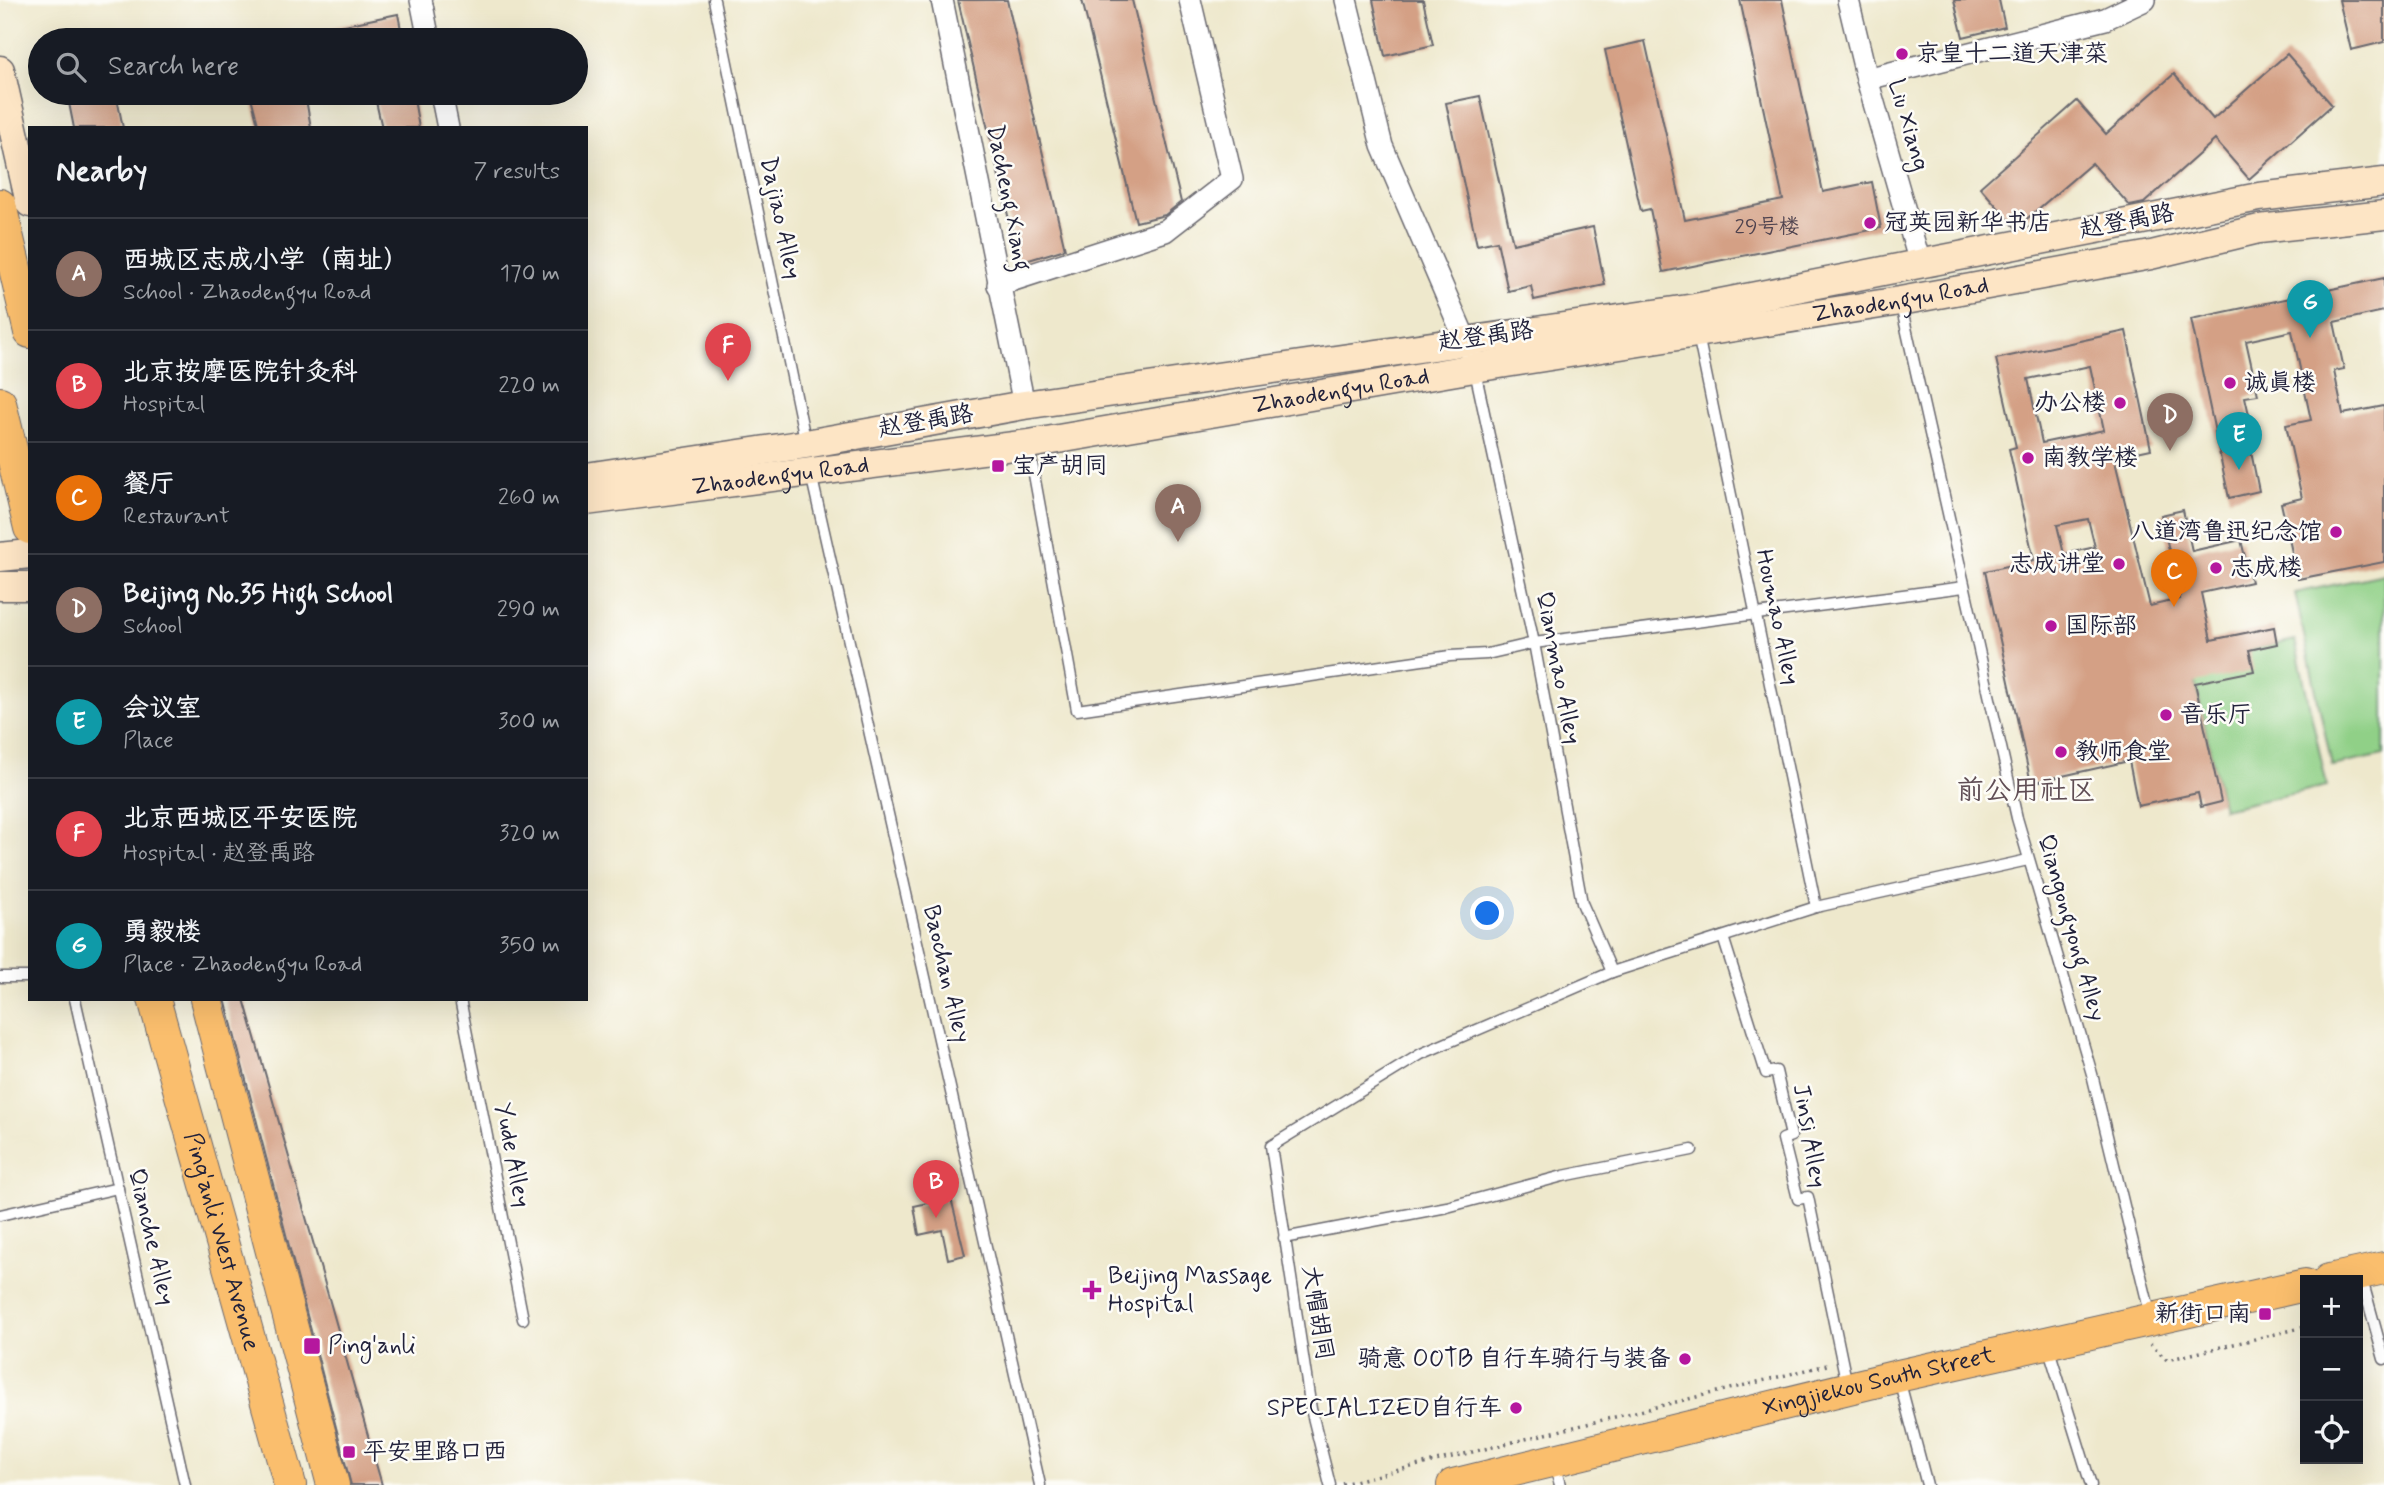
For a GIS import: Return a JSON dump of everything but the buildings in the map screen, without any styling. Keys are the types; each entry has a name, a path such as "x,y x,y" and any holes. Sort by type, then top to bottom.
{"main road":[{"path":"0,70 28,194"},
{"name":"赵登禹路","path":"588,477 806,444 1024,405 1695,308 2259,197 2384,182"},
{"path":"0,205 28,324"},
{"name":"Zhaodengyu Road","path":"588,501 1028,444 1474,368 1698,335 1900,301 2151,255 2259,229 2384,215"},
{"path":"0,402 28,520"},
{"path":"0,557 28,554"},
{"path":"0,586 28,586"},
{"name":"Ping'anli West Avenue","path":"154,1001 290,1485"},
{"name":"Ping'anli West Avenue","path":"207,1001 333,1485"},
{"path":"2353,1275 2372,1271"},
{"name":"Xingjiekou South Street","path":"1453,1485 1557,1473 1848,1388 2300,1286"}],"street":[{"path":"421,0 427,28"},
{"name":"Dacheng Xiang","path":"942,0 1024,405"},
{"path":"998,285 1165,231 1232,180 1190,0"},
{"path":"1346,0 1382,146 1467,339 1474,368"},
{"name":"Liu Xiang","path":"1848,0 1867,79 1920,263"},
{"path":"1867,79 2105,19 2145,0"},
{"path":"443,105 448,126"}],"lane":[{"name":"Dajiao Alley","path":"714,0 806,444"},
{"name":"Qiangongyong Alley","path":"1900,301 2028,860 2092,1074 2141,1322"},
{"name":"Houmao Alley","path":"1698,335 1816,907"},
{"name":"Qianmao Alley","path":"1474,368 1534,643 1582,903 1612,972"},
{"path":"1028,444 1077,710 1450,656 1487,654 1534,643 1964,587"},
{"name":"Baochan Alley","path":"811,471 1040,1485"},
{"path":"1612,972 1816,907 2028,860"},
{"name":"Jinsi Alley","path":"1723,937 1766,1073 1776,1071 1791,1136 1783,1139 1798,1199 1808,1196 1848,1388"},
{"name":"大帽胡同","path":"1330,1485 1311,1409 1270,1146 1421,1054 1612,972"},
{"path":"0,977 28,977"},
{"name":"Qianche Alley","path":"75,1001 185,1485"},
{"name":"Yude Alley","path":"460,1001 523,1320"},
{"path":"1284,1238 1447,1206 1563,1176 1692,1150"},
{"path":"0,1215 118,1188"},
{"path":"2372,1271 2384,1359"},
{"path":"2047,1343 2091,1485"},
{"path":"1898,1376 1927,1485"}],"path":[{"path":"2141,1322 2167,1360 2300,1328"}],"green space":[{"path":"2384,574 2384,755 2332,766 2295,593"},
{"path":"2295,640 2327,786 2223,809 2191,663"}],"place":[{"name":"京皇十二道天津菜","path":"1902,54"},
{"name":"冠英园新华书店","path":"1870,223"},
{"name":"勇毅楼","path":"2310,338"},
{"name":"北京西城区平安医院","path":"728,381"},
{"name":"诚真楼","path":"2230,383"},
{"name":"办公楼","path":"2120,403"},
{"name":"Beijing No.35 High School","path":"2170,451"},
{"name":"南教学楼","path":"2028,458"},
{"name":"宝产胡同","path":"998,466"},
{"name":"会议室","path":"2239,470"},
{"name":"八道湾鲁迅纪念馆","path":"2336,532"},
{"name":"西城区志成小学（南址）","path":"1178,542"},
{"name":"志成讲堂","path":"2119,564"},
{"name":"志成楼","path":"2216,568"},
{"name":"餐厅","path":"2174,607"},
{"name":"国际部","path":"2051,626"},
{"name":"音乐厅","path":"2166,715"},
{"name":"教师食堂","path":"2061,752"},
{"name":"北京按摩医院针灸科","path":"936,1218"},
{"name":"Beijing Massage Hospital","path":"1092,1290"},
{"name":"新街口南","path":"2265,1314"},
{"name":"Ping'anli","path":"312,1346"},
{"name":"骑意 OOTB 自行车骑行与装备","path":"1685,1359"},
{"name":"SPECIALIZED自行车","path":"1516,1408"},
{"name":"平安里路口西","path":"349,1452"}],"district":[{"name":"前公用社区","path":"2026,791"}]}
